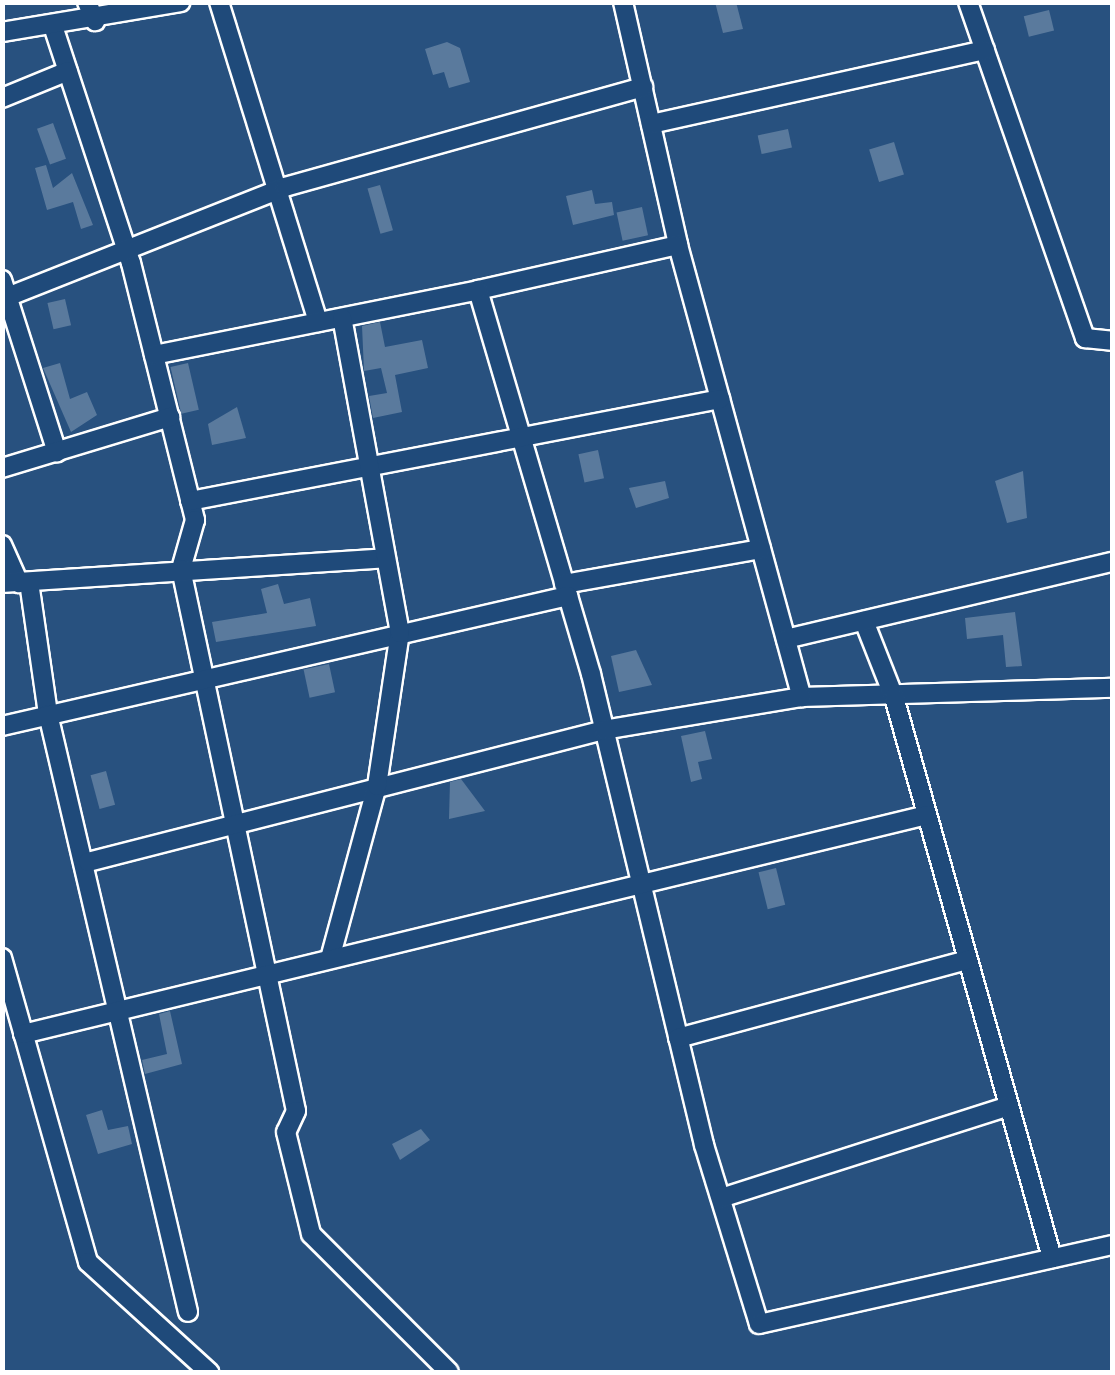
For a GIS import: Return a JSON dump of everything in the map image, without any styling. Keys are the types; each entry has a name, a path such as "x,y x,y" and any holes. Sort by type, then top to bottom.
{"street":[{"path":"86,2 96,21"},
{"path":"2,32 54,29 181,2"},
{"path":"219,2 318,322"},
{"path":"624,2 678,245 802,697"},
{"path":"968,2 1085,338 1112,340"},
{"path":"54,29 127,250 190,501 182,573 296,1112 286,1132 311,1234 448,1372"},
{"path":"651,124 984,50"},
{"path":"2,98 68,71"},
{"path":"57,452 5,292 127,250 277,190 643,87"},
{"path":"154,355 678,245"},
{"path":"478,290 566,590 678,1038 760,1324 1112,1245"},
{"path":"330,954 377,786 400,633 365,467 342,318"},
{"path":"190,501 720,399"},
{"path":"2,468 170,417"},
{"path":"2,544 17,583 88,862 188,1312"},
{"path":"2,726 566,590 761,549"},
{"path":"17,583 384,558"},
{"path":"786,639 1112,562"},
{"path":"864,621 894,697 1052,1258"},
{"path":"88,862 604,730 802,697 1112,688"},
{"path":"23,1034 330,954 927,815"},
{"path":"2,958 88,1262 209,1372"},
{"path":"678,1038 968,960"},
{"path":"721,1198 1009,1106"}],"building":[{"path":"715,2 736,2 743,29 723,33"},
{"path":"1049,10 1054,30 1029,37 1024,16"},
{"path":"447,42 460,48 470,82 449,88 444,72 433,75 425,49"},
{"path":"53,123 66,159 50,165 37,129"},
{"path":"788,129 792,148 762,154 758,135"},
{"path":"894,142 904,175 879,182 869,150"},
{"path":"46,165 53,188 72,173 93,225 81,229 73,202 47,210 35,168"},
{"path":"380,185 393,230 380,234 368,189"},
{"path":"592,190 595,204 612,202 614,215 573,225 566,196"},
{"path":"642,207 648,235 623,241 617,212"},
{"path":"65,299 71,325 54,329 47,303"},
{"path":"380,322 385,347 422,340 428,368 395,375 402,412 373,418 369,396 387,393 381,368 364,371 362,326"},
{"path":"60,363 70,399 87,392 97,415 71,432 43,368"},
{"path":"188,363 199,410 181,414 170,367"},
{"path":"237,407 246,438 212,445 208,424"},
{"path":"598,450 604,478 584,483 578,454"},
{"path":"1023,471 1027,518 1007,523 995,481"},
{"path":"665,481 669,498 636,508 629,488"},
{"path":"278,584 284,604 310,598 316,626 216,642 212,622 267,613 261,589"},
{"path":"1015,612 1022,666 1006,667 1003,635 967,639 965,618"},
{"path":"636,650 652,685 619,692 611,656"},
{"path":"329,664 335,692 310,698 304,669"},
{"path":"705,731 712,759 698,762 702,779 691,782 681,736"},
{"path":"106,771 115,805 100,809 91,775"},
{"path":"461,779 485,811 449,819 450,782"},
{"path":"776,868 785,905 768,909 759,872"},
{"path":"170,1011 182,1064 145,1074 142,1060 167,1054 159,1014"},
{"path":"102,1110 108,1130 128,1126 132,1144 98,1154 86,1115"},
{"path":"421,1129 430,1140 400,1160 392,1144"}]}
